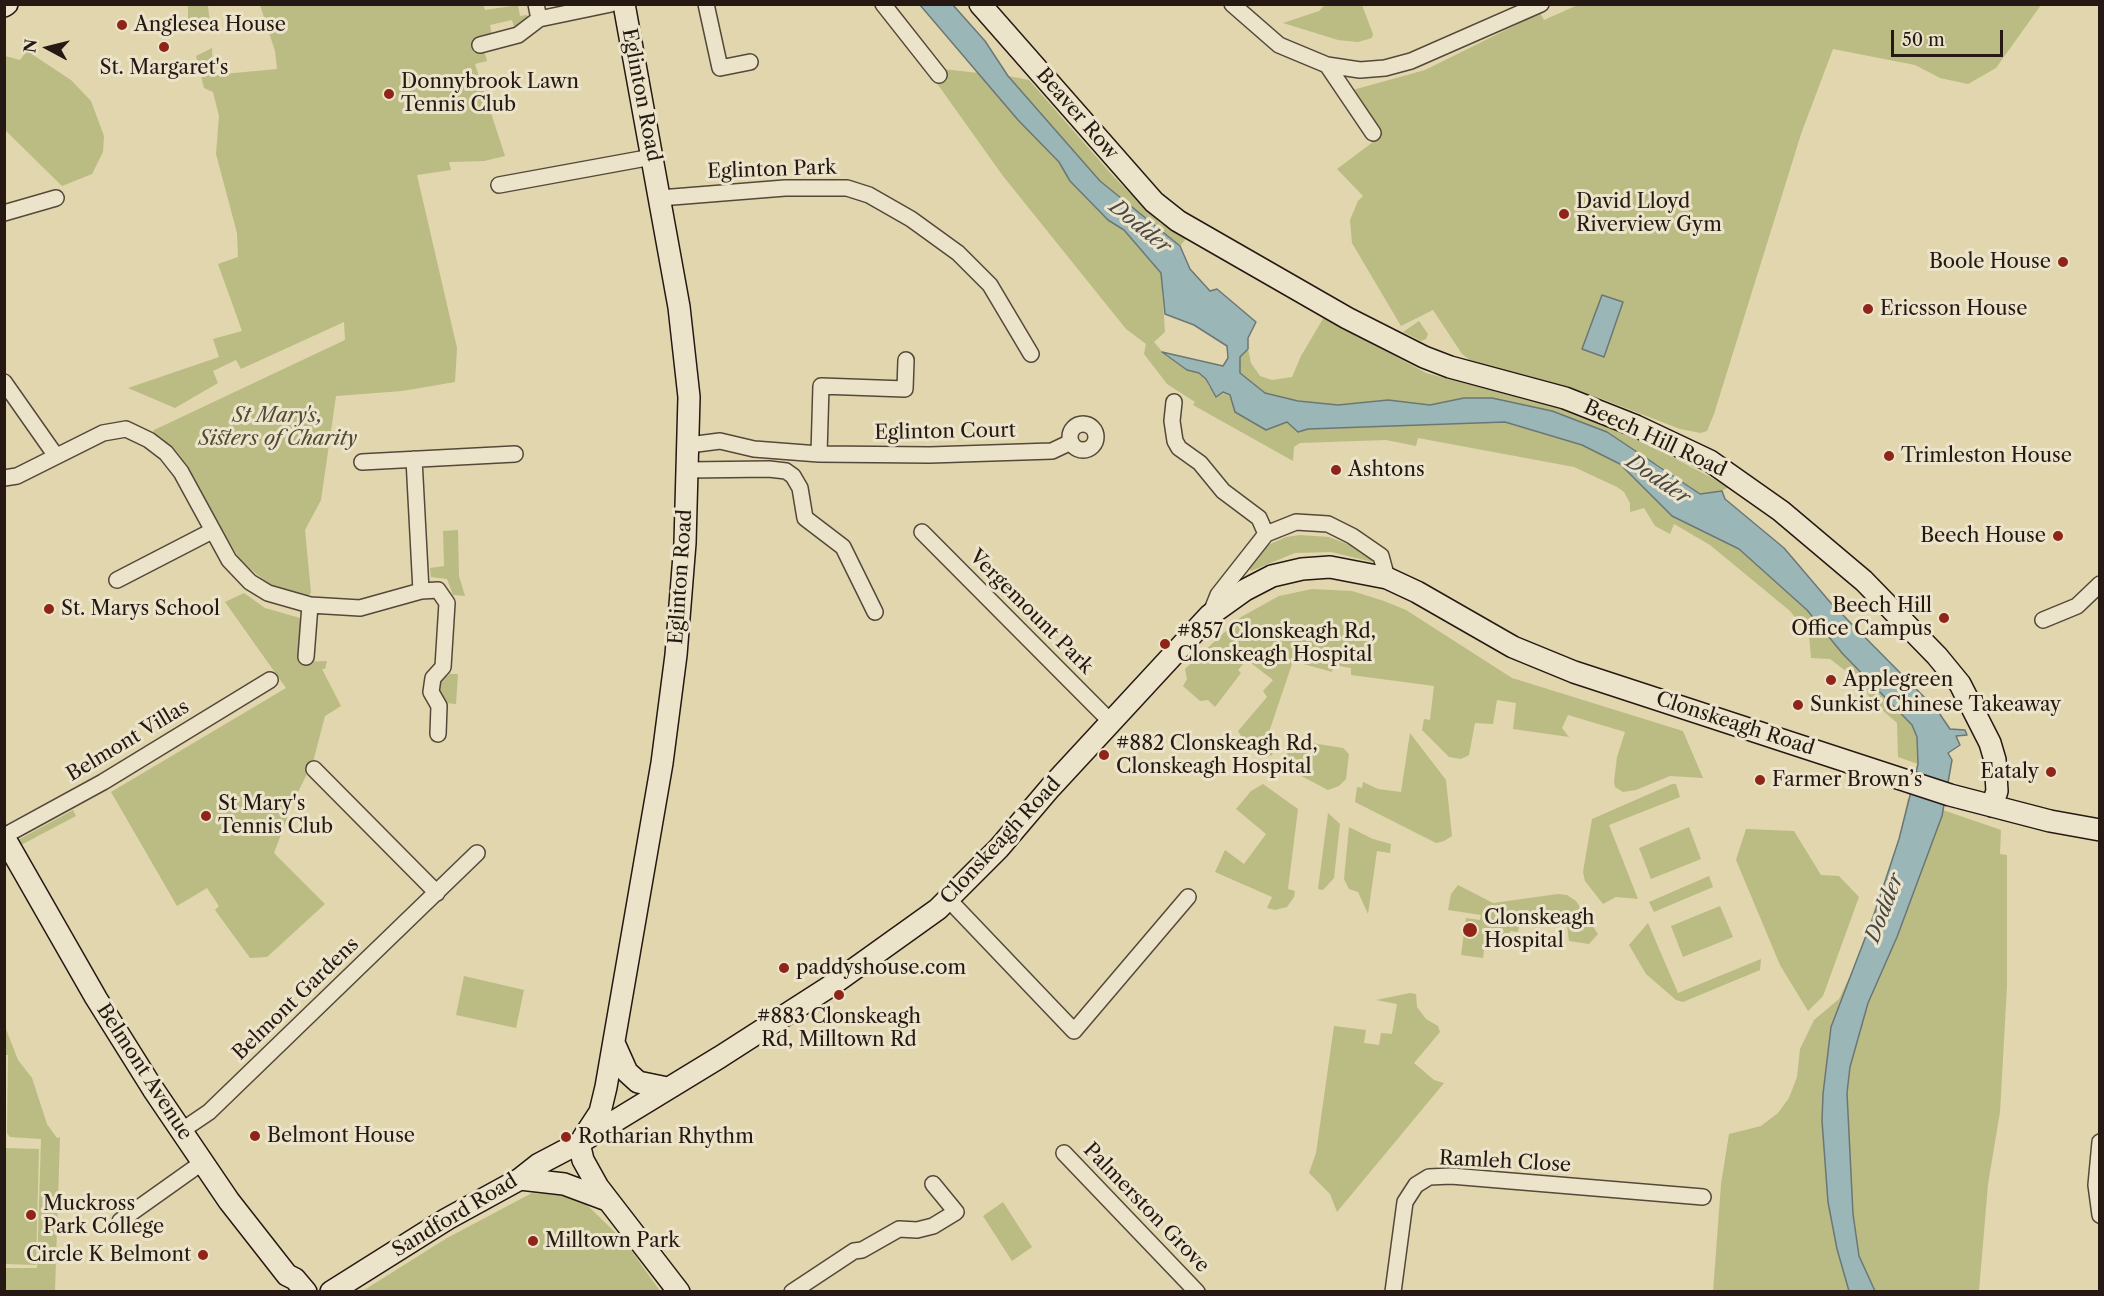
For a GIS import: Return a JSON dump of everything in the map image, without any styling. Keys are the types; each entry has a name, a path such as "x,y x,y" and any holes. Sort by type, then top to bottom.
{"main road":[{"name":"Eglinton Road","path":"579,1143 600,1112 662,763 672,687 685,543 689,445 689,397 680,307 624,4"},
{"name":"Beaver Row","path":"980,4 1154,202 1178,221"},
{"name":"Beech Hill Road","path":"1178,221 1347,318 1424,357 1450,367 1596,409 1710,460 1745,483 1864,581 1937,656 1960,684 1990,743 1995,760 1997,791 1992,806"},
{"name":"Clonskeagh Road","path":"579,1143 829,987 949,900 1210,615 1245,590 1272,576 1302,569 1330,567 1387,578 1539,659 1950,795 2100,830"},
{"name":"Belmont Avenue","path":"4,837 96,998 181,1131 258,1238 287,1275 295,1279 306,1292"},
{"path":"614,1042 627,1072 638,1082 667,1088"},
{"path":"579,1143 585,1166 607,1200 679,1292"},
{"name":"Sandford Road","path":"331,1292 447,1219 579,1143"},
{"path":"520,1179 564,1184 607,1200"}],"street":[{"path":"480,45 518,35 537,12 611,4"},
{"path":"706,4 720,68 750,62"},
{"path":"883,4 939,75"},
{"path":"1232,4 1279,45 1327,65 1360,70 1385,68 1412,61 1541,4"},
{"path":"1327,65 1372,133"},
{"path":"499,185 652,157"},
{"name":"Eglinton Park","path":"660,198 796,188 847,188 869,195 911,219 958,253 990,285 1031,354"},
{"path":"4,213 56,198"},
{"path":"819,454 821,386 905,389 906,360"},
{"path":"4,382 56,456"},
{"path":"1174,402 1172,421 1179,448 1200,463 1223,491 1259,518 1266,534 1296,522 1328,524 1381,556 1387,578"},
{"path":"4,478 17,476 111,430 126,429 140,435 166,453 181,472 229,560 258,588 282,598 310,605 366,607 421,591 438,590 447,603 443,667 433,678 431,692 439,706 438,734"},
{"name":"Eglinton Court","path":"689,445 720,441 754,450 819,454 930,455 1052,451 1071,442"},
{"path":"362,462 515,454"},
{"path":"414,459 421,591"},
{"path":"688,470 769,469 786,471 793,476 800,488 805,518 843,547 875,612"},
{"path":"117,580 212,531"},
{"name":"Vergemount Park","path":"922,532 1111,722"},
{"name":"Clonskeagh Road","path":"1210,615 1218,596 1266,534"},
{"path":"2043,620 2077,606 2100,584"},
{"path":"306,657 310,605"},
{"name":"Belmont Villas","path":"4,837 103,782 270,680"},
{"path":"314,769 437,893"},
{"name":"Belmont Gardens","path":"181,1131 210,1112 477,854"},
{"path":"949,900 1066,1026 1074,1031 1188,897"},
{"path":"2100,1142 2096,1185 2100,1215"},
{"name":"Palmerston Grove","path":"1064,1152 1197,1292"},
{"path":"120,1221 203,1162"},
{"name":"Ramleh Close","path":"1393,1292 1405,1202 1416,1185 1429,1177 1450,1176 1703,1197"},
{"path":"792,1292 854,1251 861,1250 899,1229 917,1230 933,1226 956,1212 933,1184"}],"green space":[{"name":"St Mary's, Sisters of Charity","path":"483,4 485,10 518,5 520,16 527,15 528,18 515,30 512,20 490,25 492,36 484,50 487,61 475,64 505,156 484,161 449,162 451,170 417,175 457,348 455,382 402,391 336,396 321,500 305,530 311,593 307,597 271,586 240,560 186,467 151,434 154,430 345,340 344,322 241,369 236,360 213,371 218,383 175,408 128,388 219,357 213,339 242,331 218,264 238,257 237,233 216,154 219,116 213,92 204,88 196,56 212,48 213,75 277,69 275,51 260,5"},
{"path":"1326,4 1362,5 1373,34 1372,38 1358,42 1338,40 1283,23 1319,11"},
{"name":"David Lloyd Riverview Gym","path":"1580,4 2041,5 1996,68 1968,84 1940,78 1915,65 1833,49 1801,134 1714,414 1707,431 1701,433 1680,429 1597,397 1591,399 1479,367 1462,354 1433,310 1401,326 1352,243 1350,220 1358,201 1363,196 1337,169 1381,136 1349,91 1425,70 1540,13 1544,20"},
{"path":"188,5 208,5 210,27 188,32"},
{"path":"27,51 71,80 91,101 104,136 103,152 92,174 62,186 5,130 5,56 20,60"},
{"path":"942,69 979,73 1059,162 1070,181 1108,220 1124,230 1161,273 1165,332 1154,342 1166,356 1187,370 1199,373 1206,379 1209,387 1287,422 1298,432 1308,429 1505,422 1582,445 1620,464 1672,516 1739,549 1807,610 1842,653 1912,725 1917,737 1918,764 1898,757 1897,723 1872,701 1859,681 1830,659 1811,658 1809,635 1790,611 1710,545 1674,524 1670,534 1655,526 1644,508 1630,512 1630,503 1624,492 1617,487 1574,467 1418,438 1416,446 1386,440 1300,443 1294,447 1293,461 1193,405 1195,402 1167,384 1144,354 1146,344 1126,329 1003,176 936,82"},
{"path":"1008,76 1029,80 1113,176 1160,223 1186,239 1180,246 1100,181"},
{"path":"1324,317 1426,373 1573,412 1627,433 1729,487 1718,493 1700,494 1657,464 1464,398 1430,405 1388,400 1338,405 1298,401 1265,393 1240,373 1240,357 1248,349 1251,363 1260,376 1272,380 1292,377 1301,356"},
{"path":"1419,321 1428,334 1426,339 1421,341 1403,332"},
{"path":"458,530 459,576 465,596 453,595 447,579 431,577 430,568 444,566 443,531"},
{"path":"1300,535 1329,537 1363,550 1377,563 1331,552 1295,553 1251,571 1245,564 1268,545 1286,537"},
{"path":"1312,589 1352,591 1384,601 1406,610 1512,678 1683,731 1703,778 1670,776 1636,790 1623,792 1615,787 1614,782 1617,757 1625,732 1568,715 1562,728 1569,737 1513,729 1516,703 1497,700 1493,724 1475,723 1469,755 1461,759 1449,757 1422,730 1424,719 1430,720 1434,686 1351,675 1351,668 1333,665 1332,672 1293,661 1268,735 1280,737 1272,755 1266,757 1242,738 1238,731 1267,697 1263,691 1273,680 1247,660 1238,670 1241,673 1215,707 1208,700 1200,701 1183,686 1187,679 1185,669 1241,617 1279,596"},
{"name":"St Mary's Tennis Club","path":"244,593 265,608 300,618 299,662 327,661 325,669 322,669 341,706 325,716 313,762 294,800 274,853 325,904 267,957 250,958 215,910 219,906 207,888 177,906 111,792 286,688 225,602"},
{"path":"450,674 458,674 456,704 446,703 437,691 438,683"},
{"path":"1410,733 1446,780 1452,836 1444,841 1436,843 1355,802 1357,787 1362,788 1363,782 1378,789 1401,792"},
{"path":"1293,740 1343,748 1349,754 1346,779 1339,786 1328,790 1286,768 1284,760"},
{"path":"1263,784 1298,809 1288,889 1295,891 1294,897 1287,907 1275,910 1267,908 1272,897 1215,872 1225,850 1244,864 1266,834 1236,809 1251,791"},
{"path":"1676,784 1680,797 1609,825 1638,899 1616,897 1603,904 1585,881 1583,872 1592,819"},
{"path":"1908,798 2001,830 2000,854 2007,855 2007,986 2000,1112 1988,1184 1979,1291 1713,1292 1721,1184 1729,1134 1761,1126 1778,1113 1789,1098 1797,1077 1800,1049 1814,1020 1839,999 1855,965 1899,839"},
{"path":"73,810 76,816 21,845 18,840"},
{"path":"1328,813 1340,824 1334,878 1323,890 1318,889"},
{"path":"1349,827 1373,839 1391,844 1390,853 1377,851 1368,914 1358,892 1349,889 1344,879"},
{"path":"1689,827 1701,859 1651,879 1639,848"},
{"path":"1746,829 1794,831 1821,875 1839,876 1859,897 1823,996 1808,1011 1780,965 1736,860"},
{"path":"1709,876 1713,887 1654,912 1649,902"},
{"path":"1458,885 1493,903 1558,894 1567,895 1576,901 1598,934 1589,944 1569,941 1567,925 1520,919 1518,932 1510,931 1509,937 1487,934 1492,943 1491,950 1484,950 1483,958 1461,955 1466,918 1480,920 1481,915 1448,910 1451,894"},
{"path":"1720,906 1733,937 1683,957 1671,926"},
{"path":"1648,923 1678,993 1761,959 1760,970 1683,1002 1676,1000 1646,974 1629,945"},
{"path":"464,976 524,990 516,1028 456,1015"},
{"path":"1410,993 1416,994 1417,1007 1426,1019 1438,1026 1440,1032 1414,1063 1434,1080 1444,1083 1337,1212 1330,1194 1309,1173 1316,1153 1334,1026 1366,1030 1364,1043 1379,1045 1381,1033 1392,1034 1397,1004 1376,1000"},
{"path":"4,1024 18,1060 32,1078 47,1124 57,1138 60,1137 55,1291 5,1291 5,1268 37,1268 41,1139 10,1137 7,1133 8,1055 5,1055"},
{"path":"5,1148 39,1149 36,1265 5,1264"},
{"name":"Milltown Park","path":"532,1193 568,1196 584,1202 626,1243 660,1291 361,1292 447,1238"},
{"path":"1003,1202 1032,1247 1012,1261 983,1216"}],"water":[{"name":"Dodder","path":"920,5 953,5 985,41 1008,76 1100,181 1180,246 1190,269 1210,291 1217,289 1256,322 1248,338 1248,349 1240,357 1240,373 1265,393 1298,401 1338,405 1388,400 1430,405 1464,398 1492,398 1552,411 1607,432 1700,494 1722,491 1725,499 1784,548 1830,602 1937,710 1950,729 1965,730 1967,735 1956,736 1960,745 1948,753 1952,760 1942,816 1897,937 1868,1003 1850,1067 1847,1093 1853,1214 1859,1256 1875,1291 1849,1291 1837,1249 1828,1202 1822,1121 1823,1094 1831,1027 1874,915 1899,839 1918,764 1917,737 1912,725 1842,653 1807,610 1739,549 1672,516 1620,464 1582,445 1505,422 1308,429 1298,432 1287,422 1266,430 1235,412 1230,395 1223,392 1216,397 1206,379 1199,373 1187,370 1162,352 1223,366 1228,358 1227,346 1194,325 1165,314 1161,273 1124,230 1108,220 1070,181 1059,162 1018,120"},
{"path":"1602,295 1623,302 1604,357 1582,349"}],"place":[{"name":"Anglesea House","path":"122,25"},
{"name":"St. Margaret's","path":"164,47"},
{"name":"Donnybrook Lawn Tennis Club","path":"389,94"},
{"name":"David Lloyd Riverview Gym","path":"1564,214"},
{"name":"Boole House","path":"2063,262"},
{"name":"Ericsson House","path":"1868,309"},
{"name":"Trimleston House","path":"1889,456"},
{"name":"Ashtons","path":"1336,470"},
{"name":"Beech House","path":"2058,536"},
{"name":"St. Marys School","path":"49,609"},
{"name":"Beech Hill Office Campus","path":"1944,618"},
{"name":"#857 Clonskeagh Rd, Clonskeagh Hospital","path":"1165,644"},
{"name":"Applegreen","path":"1831,680"},
{"name":"Sunkist Chinese Takeaway","path":"1798,705"},
{"name":"#882 Clonskeagh Rd, Clonskeagh Hospital","path":"1104,755"},
{"name":"Eataly","path":"2051,772"},
{"name":"Farmer Brown’s","path":"1760,780"},
{"name":"St Mary's Tennis Club","path":"206,816"},
{"name":"Clonskeagh Hospital","path":"1470,930"},
{"name":"paddyshouse.com","path":"784,968"},
{"name":"#883 Clonskeagh Rd, Milltown Rd","path":"839,995"},
{"name":"Belmont House","path":"255,1136"},
{"name":"Rotharian Rhythm","path":"566,1137"},
{"name":"Muckross Park College","path":"31,1215"},
{"name":"Milltown Park","path":"533,1241"},
{"name":"Circle K Belmont","path":"203,1255"}]}
